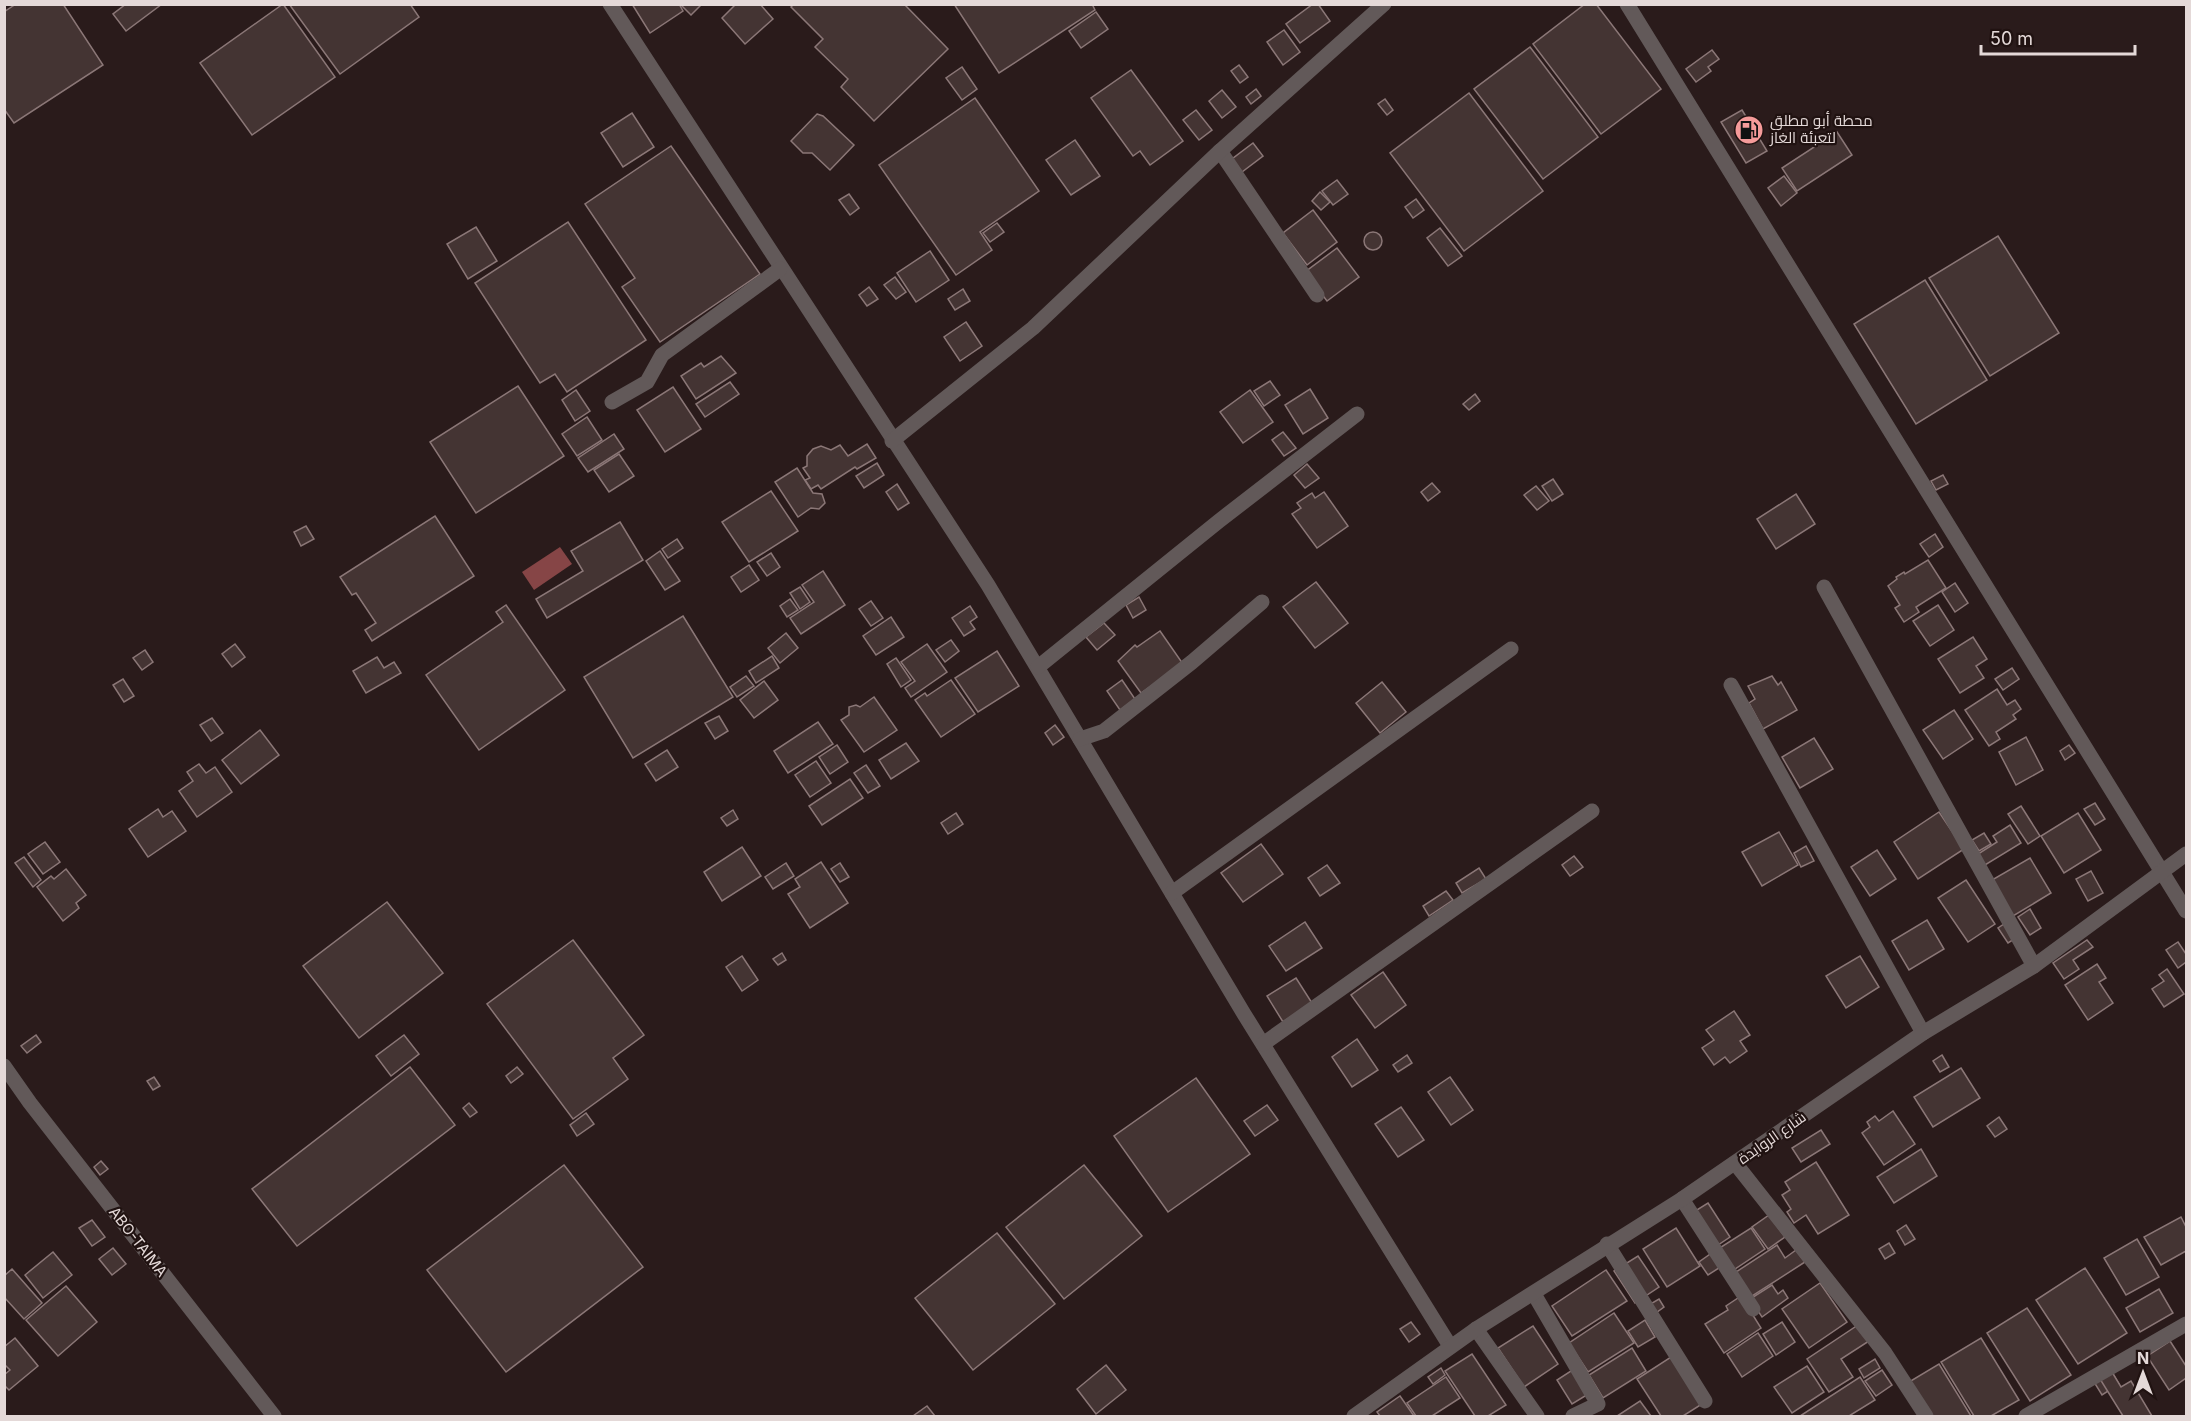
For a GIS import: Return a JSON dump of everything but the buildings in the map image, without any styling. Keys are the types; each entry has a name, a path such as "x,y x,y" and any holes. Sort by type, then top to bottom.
{"street":[{"path":"610,4 780,269 988,585 1263,1044 1450,1346"},
{"path":"892,441 1033,328 1220,151 1384,4"},
{"path":"1627,4 1881,419 2034,660 2161,872 2187,910"},
{"path":"1220,151 1317,295"},
{"path":"612,402 647,382 662,355 780,269"},
{"path":"1038,668 1219,521 1357,414"},
{"path":"1824,587 2034,966"},
{"path":"1080,739 1104,731 1192,662 1262,602"},
{"path":"1172,893 1511,649"},
{"path":"1731,685 1923,1033"},
{"path":"1263,1044 1592,812"},
{"name":"شارع الروايدة","path":"1354,1416 1450,1346 1534,1294 1607,1244 1682,1199 1923,1033 2034,966 2187,854"},
{"name":"ABO-TAIMA","path":"4,1066 30,1103 274,1416"},
{"path":"1735,1163 1884,1353 1926,1416"},
{"path":"1682,1199 1753,1309"},
{"path":"1607,1244 1705,1401"},
{"path":"1534,1294 1598,1404 1573,1416"},
{"path":"2026,1416 2187,1324"},
{"path":"1476,1329 1537,1416"}],"shaded area":[{"path":"560,547 572,564 534,590 522,572"}],"place":[{"name":"محطة أبو مطلق لتعبئة الغاز","path":"1749,130"}]}
